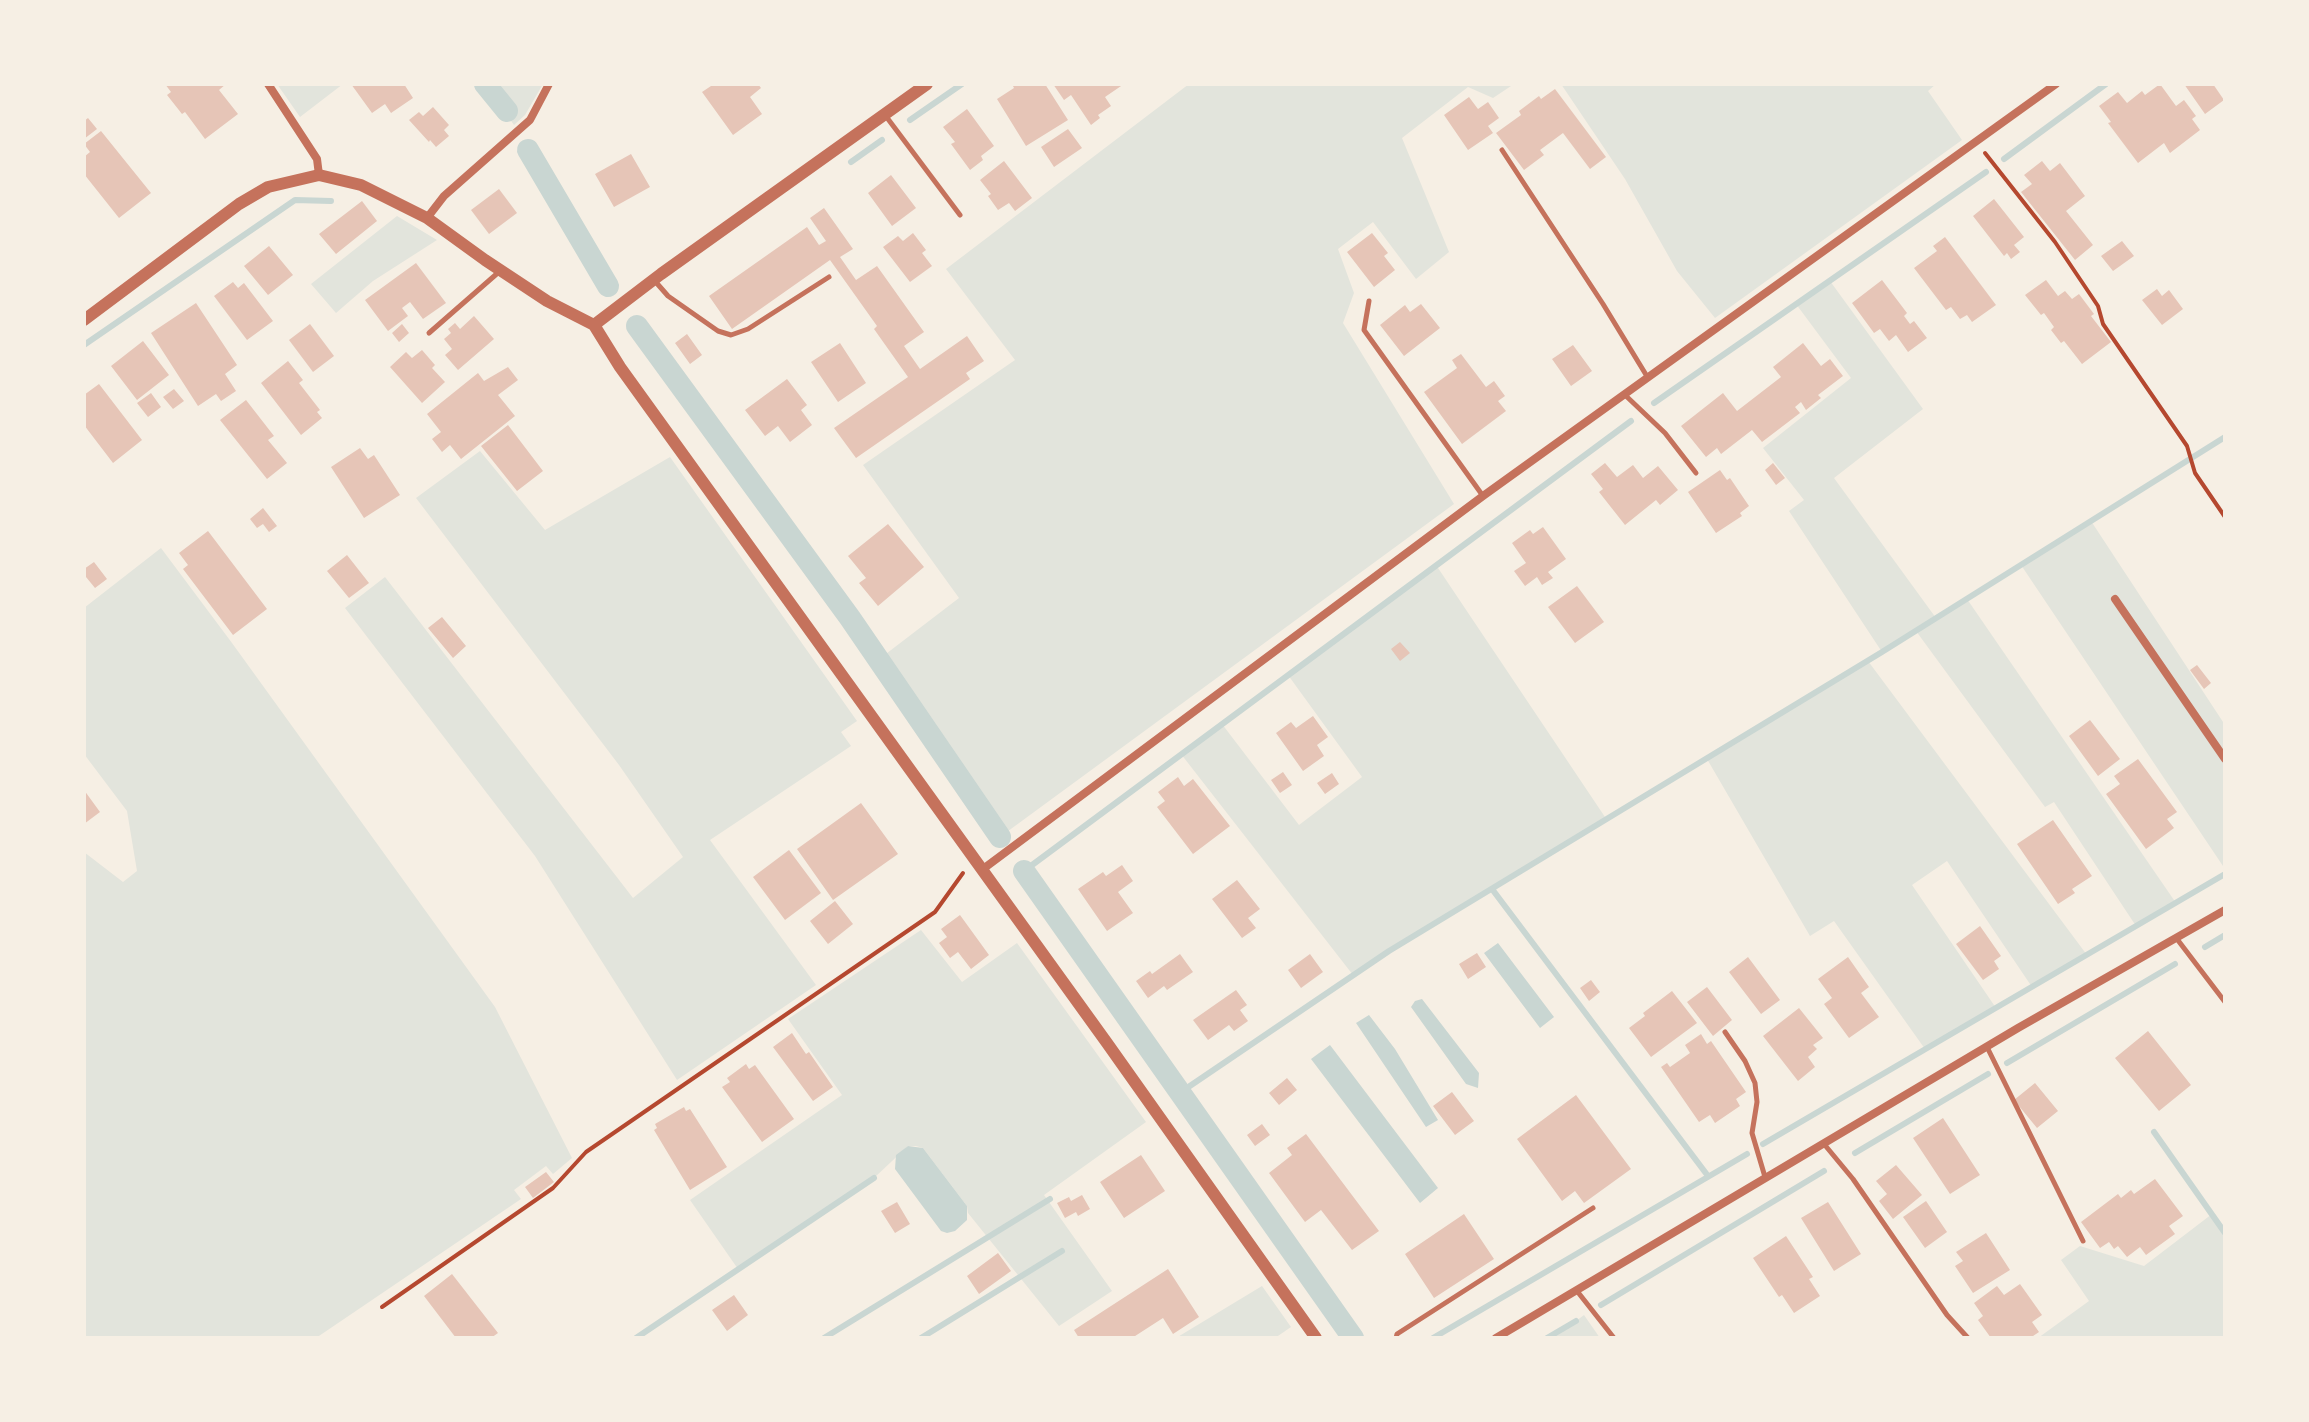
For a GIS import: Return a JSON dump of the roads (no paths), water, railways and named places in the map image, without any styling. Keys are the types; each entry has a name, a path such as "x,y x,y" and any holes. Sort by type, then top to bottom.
{"street":[{"path":"268,84 317,159 319,175"},
{"path":"427,218 444,196 530,120 549,84"},
{"path":"594,325 653,279 927,84"},
{"path":"983,869 1483,496 2056,84"},
{"path":"84,320 239,204 268,187 319,175 361,185 427,218 547,301 594,325 620,367 983,869 1316,1338"},
{"path":"2115,599 2225,759"},
{"path":"1496,1338 1765,1177 2225,910"}],"lane":[{"path":"884,114 960,215"},
{"path":"1502,150 1648,379"},
{"path":"429,333 500,270"},
{"path":"653,279 668,296 718,331 731,335 748,329 829,277"},
{"path":"1369,301 1364,330 1483,496"},
{"path":"1625,395 1665,433 1696,473"},
{"path":"2177,939 2225,1002"},
{"path":"1725,1032 1745,1061 1755,1083 1757,1102 1752,1133 1765,1177"},
{"path":"1987,1047 2083,1241"},
{"path":"1823,1143 1853,1179 1947,1315 1968,1338"},
{"path":"1396,1338 1397,1334 1593,1208"},
{"path":"1576,1290 1614,1338"}],"waterway":[{"path":"485,84 507,111"},
{"path":"910,120 962,84"},
{"path":"2004,159 2106,84"},
{"path":"851,162 882,140"},
{"path":"528,150 608,286"},
{"path":"1654,403 1986,172"},
{"path":"84,345 295,200 331,201"},
{"path":"637,326 850,618 1000,837"},
{"path":"1024,871 1631,421"},
{"path":"1181,1092 1389,951 1882,652 2225,437"},
{"path":"1024,871 1353,1338"},
{"path":"1763,1144 2225,874"},
{"path":"1492,889 1708,1176"},
{"path":"2205,947 2225,935"},
{"path":"2007,1063 2175,964"},
{"path":"1855,1153 1988,1074"},
{"path":"2154,1132 2225,1233"},
{"path":"1433,1338 1747,1154"},
{"path":"1601,1305 1824,1171"},
{"path":"636,1338 874,1178"},
{"path":"824,1338 1050,1199"},
{"path":"921,1338 1062,1251"},
{"path":"1547,1338 1576,1321"}]}
